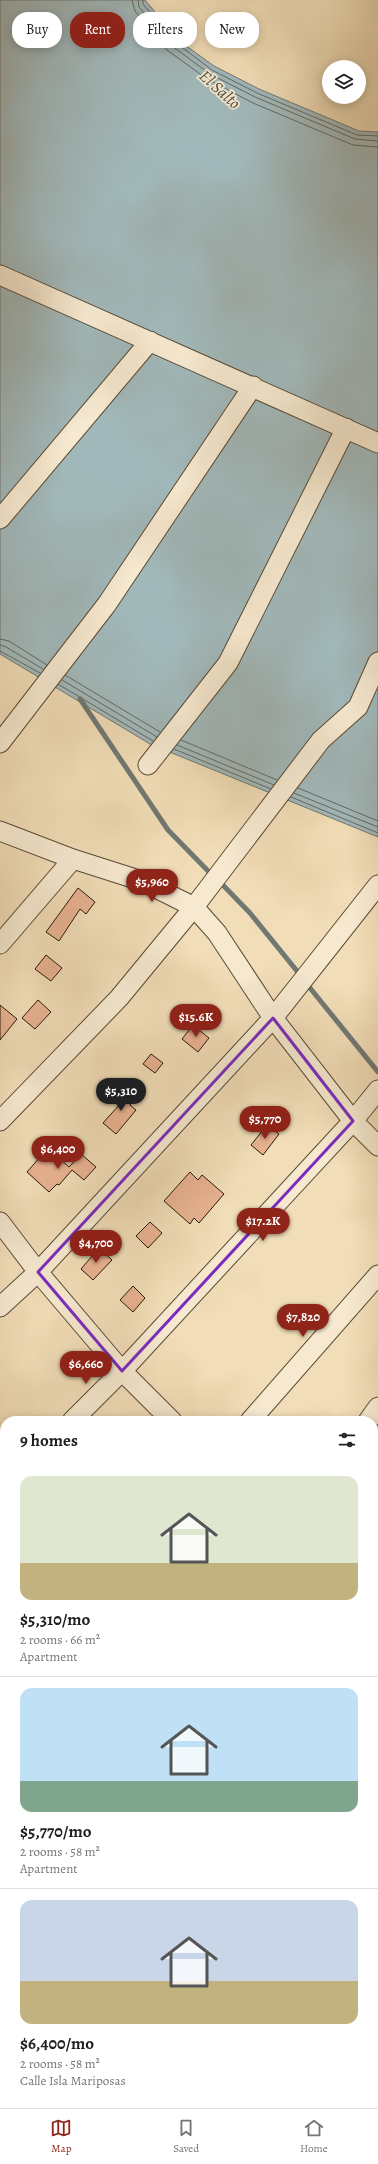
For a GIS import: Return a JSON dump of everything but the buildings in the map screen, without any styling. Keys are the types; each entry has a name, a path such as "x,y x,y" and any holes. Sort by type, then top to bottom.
{"street":[{"path":"0,274 378,443"},
{"path":"3,508 150,341"},
{"path":"0,743 107,604 253,386"},
{"path":"148,765 228,663 346,428"},
{"path":"0,1120 118,998 194,907 321,740 358,707 378,662"},
{"path":"0,831 73,859 142,881 194,907 217,933 272,1018 353,1121 378,1146"},
{"path":"0,944 73,859"},
{"path":"0,1307 38,1272 272,1018 378,885"},
{"path":"77,1416 122,1371 353,1121 378,1090"},
{"path":"0,1222 38,1272 122,1371 167,1416"},
{"path":"254,1416 378,1275"},
{"path":"372,1416 378,1407"}],"highlighted area":[{"path":"273,1018 353,1121 122,1371 38,1272"}],"water":[{"name":"El Salto","path":"0,0 145,0 155,12 133,12 133,48 189,48 214,66 259,89 359,131 378,132 378,837 150,744 0,654"}],"waterway":[{"path":"80,699 168,830 213,876"},
{"path":"219,881 250,913 301,976"},
{"path":"306,983 378,1072"}]}
